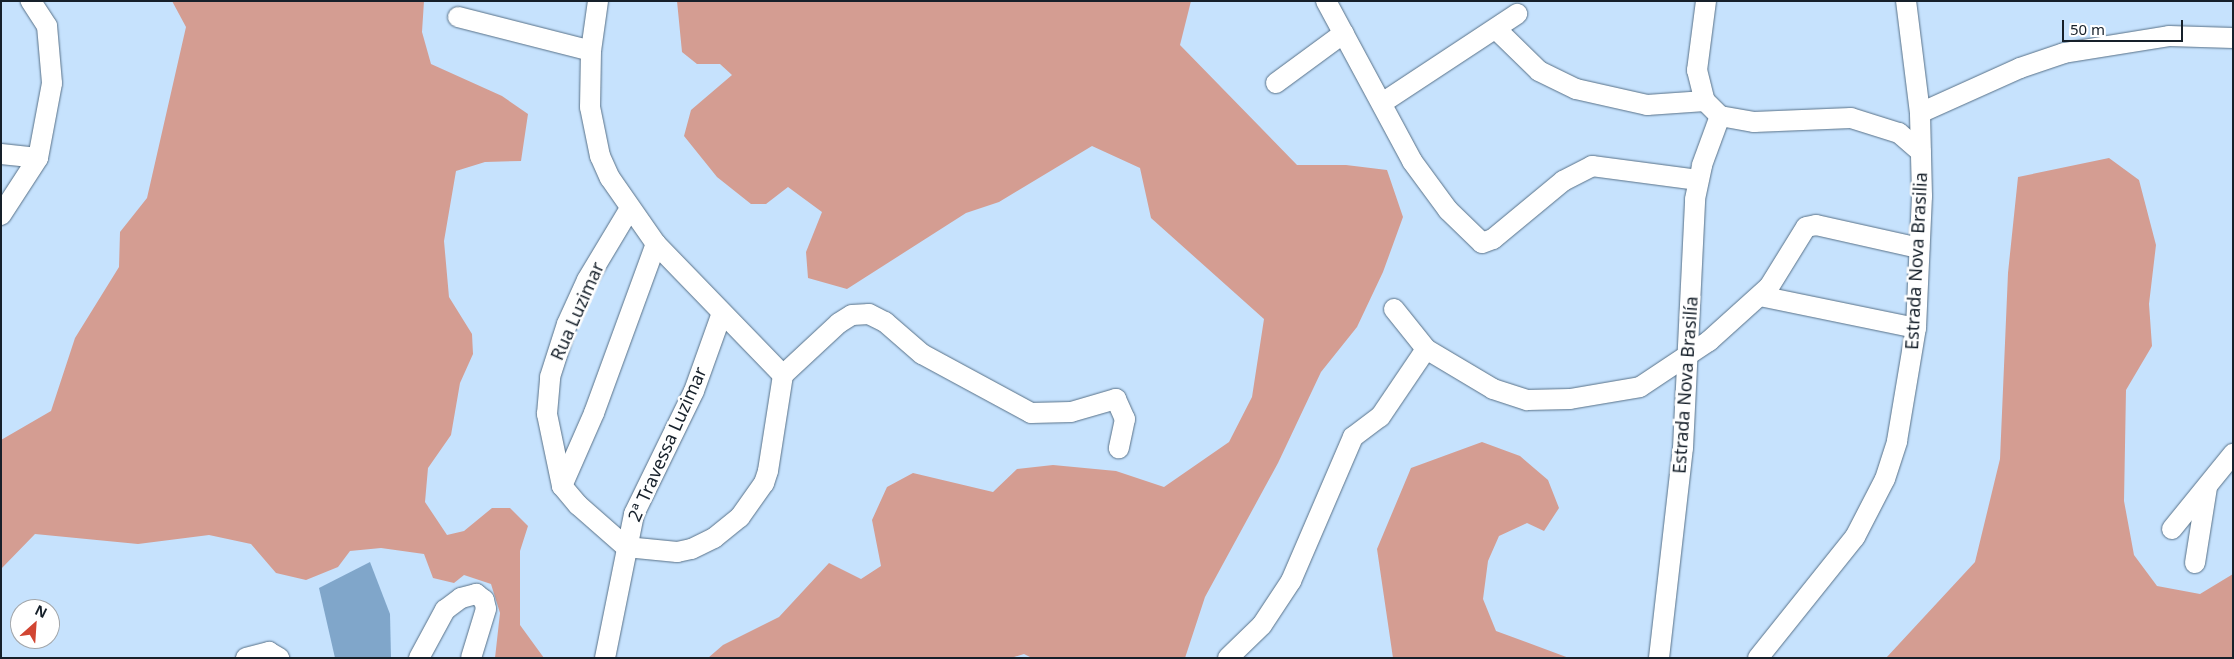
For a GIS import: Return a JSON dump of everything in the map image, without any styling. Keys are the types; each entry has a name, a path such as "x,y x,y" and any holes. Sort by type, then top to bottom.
{"street":[{"path":"1,215 38,158 52,84 52,48 47,26 31,1"},
{"path":"598,1 591,51 593,130 600,156 629,210 656,244 783,375"},
{"path":"1326,1 1412,161 1448,210 1482,243 1493,240 1563,181 1592,166 1698,180"},
{"path":"1706,1 1697,70 1705,101 1720,116 1754,122 1851,118 1899,133 1921,152"},
{"name":"Estrada Nova Brasilia","path":"1758,658 1838,561 1870,511 1897,441 1916,328 1920,248 1920,113 1906,1"},
{"path":"1382,103 1517,14"},
{"path":"458,17 591,51"},
{"path":"1496,29 1539,71 1576,89 1647,105 1705,101"},
{"path":"1276,83 1344,33"},
{"path":"1920,113 2020,68 2064,53 2169,36 2233,38"},
{"name":"Estrada Nova Brasilía","path":"1660,658 1682,448 1698,180 1720,116"},
{"path":"1,154 38,158"},
{"name":"Rua Luzimar","path":"626,547 578,506 562,486 547,414 550,376 587,280 629,210"},
{"path":"1394,309 1426,349 1493,389 1544,401 1605,390 1631,391 1688,356 1760,296 1800,233 1809,225 1920,248"},
{"path":"562,486 594,413 656,244"},
{"path":"1760,296 1916,328"},
{"name":"2ª Travessa Luzimar","path":"626,547 634,514 694,390 722,313"},
{"path":"605,658 626,547 677,552 691,549 714,538 740,516 764,483 768,471 783,375 839,323 852,315 869,314 885,322 922,354 1026,411 1070,412 1116,399 1125,419 1119,448"},
{"path":"1228,658 1262,625 1291,581 1353,437 1380,416 1426,349"},
{"path":"2172,530 2233,454"},
{"path":"2195,563 2207,487"},
{"path":"419,658 446,610 461,598 476,594 484,600 486,609 471,658"},
{"path":"246,658 269,652 279,658"}],"shaded area":[{"path":"172,1 424,1 422,32 431,64 502,96 528,114 521,161 485,162 456,171 444,241 449,297 472,334 473,354 460,383 451,435 428,468 425,502 447,535 464,531 492,508 510,508 528,526 520,551 520,625 544,658 495,658 500,613 491,584 464,575 454,583 433,578 424,554 381,548 350,551 338,567 306,580 276,573 251,544 209,535 138,544 35,534 1,569 1,440 51,411 75,338 119,267 120,232 147,198 186,27"},
{"path":"677,1 1191,1 1180,45 1297,165 1346,165 1387,170 1403,217 1383,272 1357,327 1321,372 1278,463 1205,597 1185,658 1032,658 1024,654 1011,658 708,658 723,645 779,617 829,563 861,579 881,566 872,520 887,487 913,473 993,492 1017,469 1053,465 1116,471 1164,487 1229,442 1252,397 1264,319 1151,218 1140,168 1092,146 999,202 966,213 847,289 808,278 806,252 822,212 788,187 766,204 751,204 717,177 684,136 691,110 732,75 720,64 697,64 682,52"},
{"path":"2109,158 2139,180 2156,245 2149,304 2152,346 2126,390 2124,501 2134,555 2157,586 2200,594 2233,574 2233,658 1886,658 1975,562 2000,459 2008,273 2018,177"},
{"path":"1482,442 1520,456 1548,480 1559,508 1544,531 1527,523 1499,536 1488,561 1483,599 1496,631 1569,658 1393,658 1377,549 1411,468"}],"water":[{"path":"370,562 390,614 391,658 335,658 319,588"}]}
